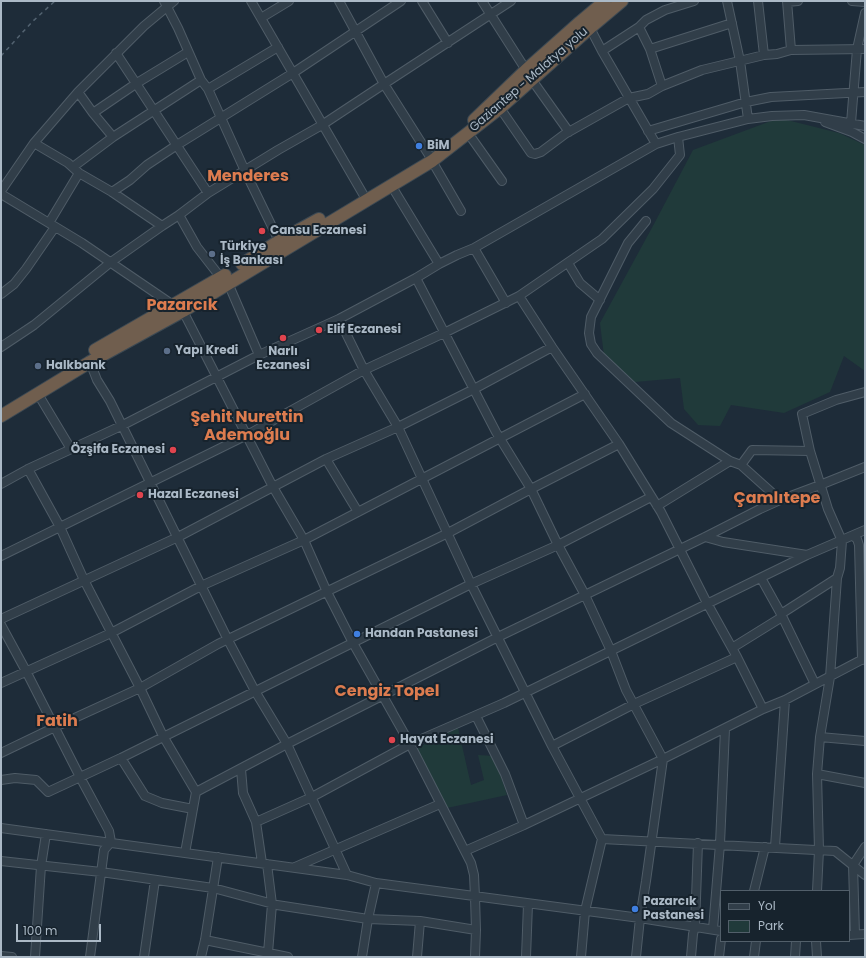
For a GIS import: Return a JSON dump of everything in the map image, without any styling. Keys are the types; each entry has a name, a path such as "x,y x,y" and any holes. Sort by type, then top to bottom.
{"highway":[{"name":"Gaziantep - Malatya yolu","path":"1,416 178,308 391,185 468,133 500,108 529,75 580,22 605,1"},
{"name":"Gaziantep - Malatya yolu","path":"224,281 279,241 430,158 529,75 590,28 622,1"},
{"name":"Gaziantep - Malatya yolu","path":"1,407 178,308"}],"street":[{"path":"174,1 165,4 78,92 34,143 1,192 111,262 178,308 247,434 273,487 304,540 327,592 353,643 410,744 471,863 474,875 475,897 475,957"},
{"path":"251,1 322,126 363,194"},
{"path":"261,18 289,1"},
{"path":"339,1 384,84 461,211"},
{"path":"112,192 130,180 147,165 177,145 293,73 401,1"},
{"path":"422,1 448,43"},
{"path":"482,1 529,75 569,132"},
{"path":"1,347 34,325 111,262 208,193 278,150 322,126 511,1"},
{"path":"602,51 639,27 646,20 665,10 694,1"},
{"path":"727,1 740,61 748,119"},
{"path":"758,1 764,54"},
{"path":"791,50 787,2 798,1"},
{"path":"852,1 865,2"},
{"path":"165,4 201,80 208,89 220,118 279,241"},
{"path":"851,123 865,13"},
{"path":"650,49 732,23"},
{"path":"639,27 650,49 662,86"},
{"path":"590,28 656,144"},
{"path":"208,89 278,47"},
{"path":"500,108 531,153 535,154 541,152 569,132 629,98 648,94 662,86 702,70 764,54 777,54 791,50 861,49"},
{"path":"93,113 137,83 188,52"},
{"path":"116,53 208,193"},
{"path":"1,294 14,284 26,270 52,225 76,170 77,163 201,80"},
{"path":"78,92 93,113 114,137"},
{"path":"648,131 746,102 771,97 865,92"},
{"path":"804,115 852,132 865,139"},
{"path":"1,484 28,469 122,426 259,355 338,319 416,278 439,264 474,248 656,144 748,119 772,116 804,115 865,126"},
{"path":"468,133 502,181"},
{"path":"1,556 247,434 364,370 519,296 602,239 653,189 680,155 678,137"},
{"path":"34,143 112,192 162,226"},
{"path":"391,185 439,264"},
{"path":"179,215 197,247 224,281 259,355"},
{"path":"646,221 628,243 591,317 589,333 591,344 598,353 671,423 730,461 741,465 780,500"},
{"path":"474,248 506,303"},
{"path":"568,263 580,283 600,300"},
{"path":"416,278 500,438 531,489 558,545 585,595 611,651 626,690 663,759 640,918 636,957"},
{"path":"519,296 552,347 619,444 657,506 680,548 707,603 738,657 763,709"},
{"path":"338,319 364,370 398,427 471,584 552,746 602,838 585,911 581,957"},
{"path":"1,619 178,537 326,459 398,427 474,389 552,347"},
{"path":"90,362 97,380 110,401 228,640 255,691 287,744 312,797 334,850 347,875"},
{"path":"817,890 819,850 817,774 820,737 830,676 837,578 840,568 842,541 828,509 820,485 802,414 836,400 865,392"},
{"path":"38,394 71,449"},
{"path":"1,683 111,633 201,586 304,540 585,394"},
{"path":"1,753 140,688 228,640 448,533 619,444"},
{"path":"741,465 752,450 810,450"},
{"path":"326,459 358,512"},
{"path":"657,506 730,461"},
{"path":"196,792 498,636 780,500 865,467"},
{"path":"28,469 60,527 84,580 163,736 196,792 185,853"},
{"path":"1,780 16,778 36,780 48,792 121,758 471,584 558,545 651,497"},
{"path":"256,822 312,797 410,744 476,716 807,555 865,530"},
{"path":"465,851 524,825 663,759 763,709 785,700 864,659 858,545 857,539 853,536"},
{"path":"705,537 723,542 807,555"},
{"path":"761,578 782,615 815,684"},
{"path":"732,648 837,578"},
{"path":"1,625 109,831 111,842"},
{"path":"552,746 634,704 738,657"},
{"path":"775,847 785,700"},
{"path":"476,716 505,774 524,825"},
{"path":"1,828 347,875 376,883 640,918 717,930 725,729"},
{"path":"820,737 865,741"},
{"path":"121,758 145,796 162,803 193,809"},
{"path":"241,769 243,793 256,822 272,904 268,953"},
{"path":"817,774 865,783"},
{"path":"294,868 440,804"},
{"path":"35,957 41,866 46,834"},
{"path":"602,838 651,842 720,844 765,848 775,847 835,851 865,875"},
{"path":"90,957 104,850 111,842"},
{"path":"691,957 695,926 698,843"},
{"path":"865,847 853,865 852,935 865,934"},
{"path":"754,890 765,848"},
{"path":"200,957 205,940 218,857"},
{"path":"1,861 101,872 213,888 272,904 368,919 420,921 476,930"},
{"path":"144,957 155,880"},
{"path":"362,957 376,883"},
{"path":"526,957 528,904"},
{"path":"417,957 420,921"},
{"path":"205,940 288,957"},
{"path":"719,957 721,942"},
{"path":"754,957 756,942"},
{"path":"795,957 796,942"},
{"path":"816,942 817,957"},
{"path":"1,956 12,957"}],"green space":[{"path":"779,118 839,133 865,145 865,371 844,356 830,392 784,413 731,405 720,426 698,425 684,409 680,378 635,382 604,356 600,323 693,150"},
{"path":"458,728 471,785 484,780 478,755 494,756 507,795 447,808 417,748"}],"railway":[{"path":"1,56 32,22 55,1"}],"place":[{"name":"BiM","path":"419,146"},
{"name":"Cansu Eczanesi","path":"262,231"},
{"name":"Türkiye İş Bankası","path":"212,254"},
{"name":"Elif Eczanesi","path":"319,330"},
{"name":"Narlı Eczanesi","path":"283,338"},
{"name":"Yapı Kredi","path":"167,351"},
{"name":"Halkbank","path":"38,366"},
{"name":"Özşifa Eczanesi","path":"173,450"},
{"name":"Hazal Eczanesi","path":"140,495"},
{"name":"Handan Pastanesi","path":"357,634"},
{"name":"Hayat Eczanesi","path":"392,740"},
{"name":"Pazarcık Pastanesi","path":"635,909"}],"district":[{"name":"Menderes","path":"248,177"},
{"name":"Pazarcık","path":"182,306"},
{"name":"Şehit Nurettin Ademoğlu","path":"247,427"},
{"name":"Çamlıtepe","path":"777,499"},
{"name":"Cengiz Topel","path":"387,692"},
{"name":"Fatih","path":"57,722"}]}
